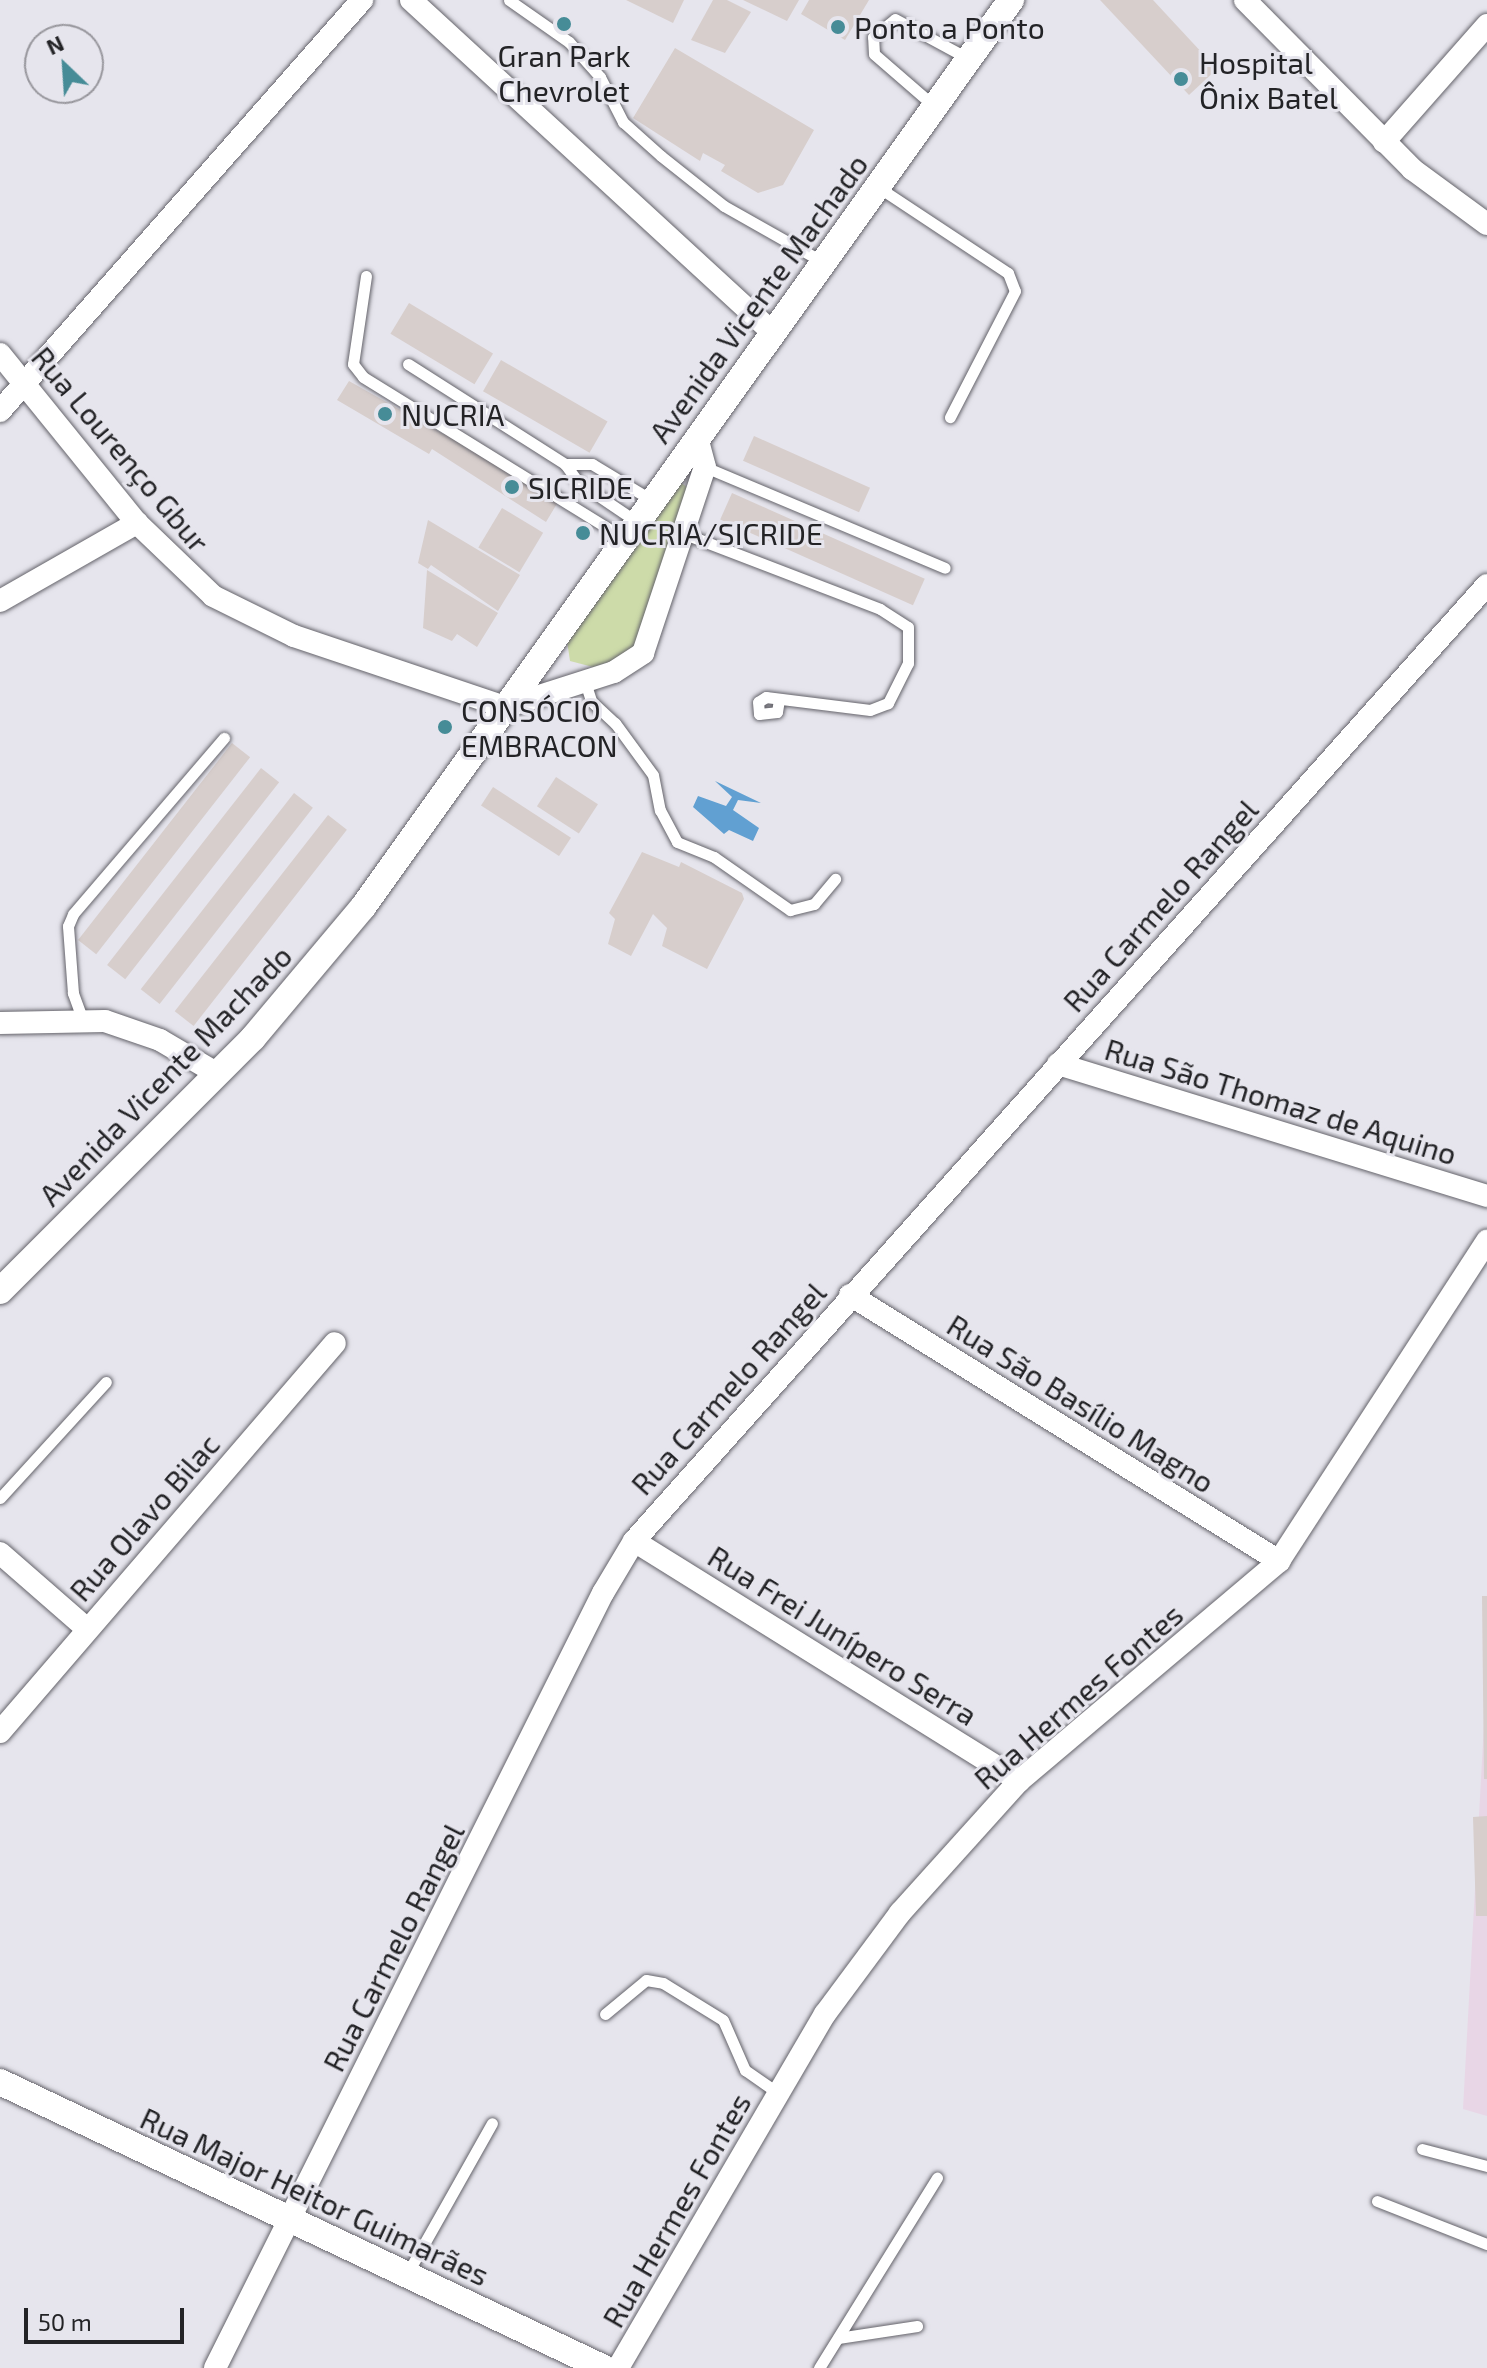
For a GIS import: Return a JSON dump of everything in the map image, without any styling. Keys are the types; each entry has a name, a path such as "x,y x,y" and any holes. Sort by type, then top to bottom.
{"street":[{"path":"0,411 362,0"},
{"path":"411,0 773,333"},
{"name":"Avenida Vicente Machado","path":"0,1291 218,1074 354,918 1011,0"},
{"path":"1245,0 1384,142 1433,187 1487,224"},
{"path":"1384,142 1487,25"},
{"name":"Rua Lourenço Gbur","path":"0,354 27,381 137,523 193,579 237,612 294,636 505,707"},
{"path":"505,707 624,669 643,653 705,467 697,438"},
{"path":"0,601 137,523"},
{"name":"Rua Carmelo Rangel","path":"222,2365 289,2219 634,1541 850,1295 1487,585"},
{"path":"0,1023 82,1018 133,1028 218,1074"},
{"name":"Rua São Thomaz de Aquino","path":"1058,1064 1487,1196"},
{"name":"Rua Hermes Fontes","path":"618,2368 825,2014 900,1913 1019,1781 1279,1561 1487,1241"},
{"name":"Rua São Basílio Magno","path":"850,1295 1279,1561"},
{"name":"Rua Olavo Bilac","path":"0,1732 335,1343"},
{"name":"Rua Frei Junípero Serra","path":"634,1541 1019,1781"},
{"path":"0,1553 87,1629"},
{"name":"Rua Major Heitor Guimarães","path":"0,2082 604,2368"}],"lane":[{"path":"509,0 569,42 600,77 623,122 661,156 724,206 823,262"},
{"path":"935,106 874,54 873,37 895,19 969,59"},
{"path":"877,187 1008,273 1015,291 950,417"},
{"path":"366,276 353,364 363,377 631,531"},
{"path":"408,364 565,464 578,482 631,531"},
{"path":"565,464 592,464 653,501"},
{"path":"705,467 945,568"},
{"path":"685,534 880,609 908,627 908,663 888,703 870,710 779,699"},
{"path":"585,682 591,701 615,723 653,775 660,810 677,842 714,857 790,910 814,904 835,879"},
{"path":"82,1018 69,939 73,914 224,738"},
{"path":"0,1498 106,1382"},
{"path":"605,2014 646,1980 663,1983 723,2020 745,2070 778,2093"},
{"path":"407,2275 492,2123"},
{"path":"1422,2149 1487,2166"},
{"path":"819,2368 937,2178"},
{"path":"1377,2201 1487,2244"},
{"path":"838,2338 917,2326"}],"shaded area":[{"path":"1487,1669 1487,2116 1463,2109"}],"green space":[{"path":"681,483 690,489 644,636 630,656 593,667 570,661 567,641"}],"water":[{"path":"715,781 761,803 738,800 733,810 759,828 753,841 729,830 724,834 693,807 698,796 726,806 732,797"}],"building":[{"path":"626,0 684,0 673,23"},
{"path":"713,0 727,0 751,12 725,53 691,40"},
{"path":"743,0 799,0 787,21"},
{"name":"Ponto a Ponto","path":"809,0 869,0 845,40 801,14"},
{"path":"1100,0 1153,0 1217,69 1189,95"},
{"path":"675,48 814,130 783,185 758,193 721,171 725,165 703,153 700,161 633,118"},
{"path":"409,303 493,353 474,384 390,334"},
{"path":"501,360 608,422 590,453 483,391"},
{"path":"349,381 443,434 446,429 558,502 546,522 432,449 429,454 337,400"},
{"path":"754,436 870,488 859,512 743,461"},
{"path":"732,493 925,579 913,605 720,519"},
{"path":"502,508 543,533 519,572 478,547"},
{"path":"428,520 520,575 498,611 431,565 428,569 418,563"},
{"path":"427,570 498,613 477,647 457,634 452,641 423,628"},
{"path":"232,743 250,757 96,954 78,940"},
{"path":"261,768 279,782 125,979 107,965"},
{"path":"556,777 598,804 579,834 537,806"},
{"path":"493,787 571,838 559,856 481,805"},
{"path":"294,793 313,808 160,1004 141,989"},
{"path":"328,815 347,830 194,1026 175,1011"},
{"path":"642,852 679,867 681,862 742,893 744,899 707,969 662,946 667,928 653,914 631,956 608,944 615,919 609,913"},
{"path":"1482,1596 1487,1596 1487,1779 1484,1779"},
{"path":"1487,1816 1487,1916 1476,1916 1473,1817"}],"place":[{"name":"Gran Park Chevrolet","path":"564,24"},
{"name":"Ponto a Ponto","path":"838,27"},
{"name":"Hospital Ônix Batel","path":"1181,79"},
{"name":"NUCRIA","path":"385,414"},
{"name":"SICRIDE","path":"512,487"},
{"name":"NUCRIA/SICRIDE","path":"583,533"},
{"name":"CONSÓCIO EMBRACON","path":"445,727"}]}
